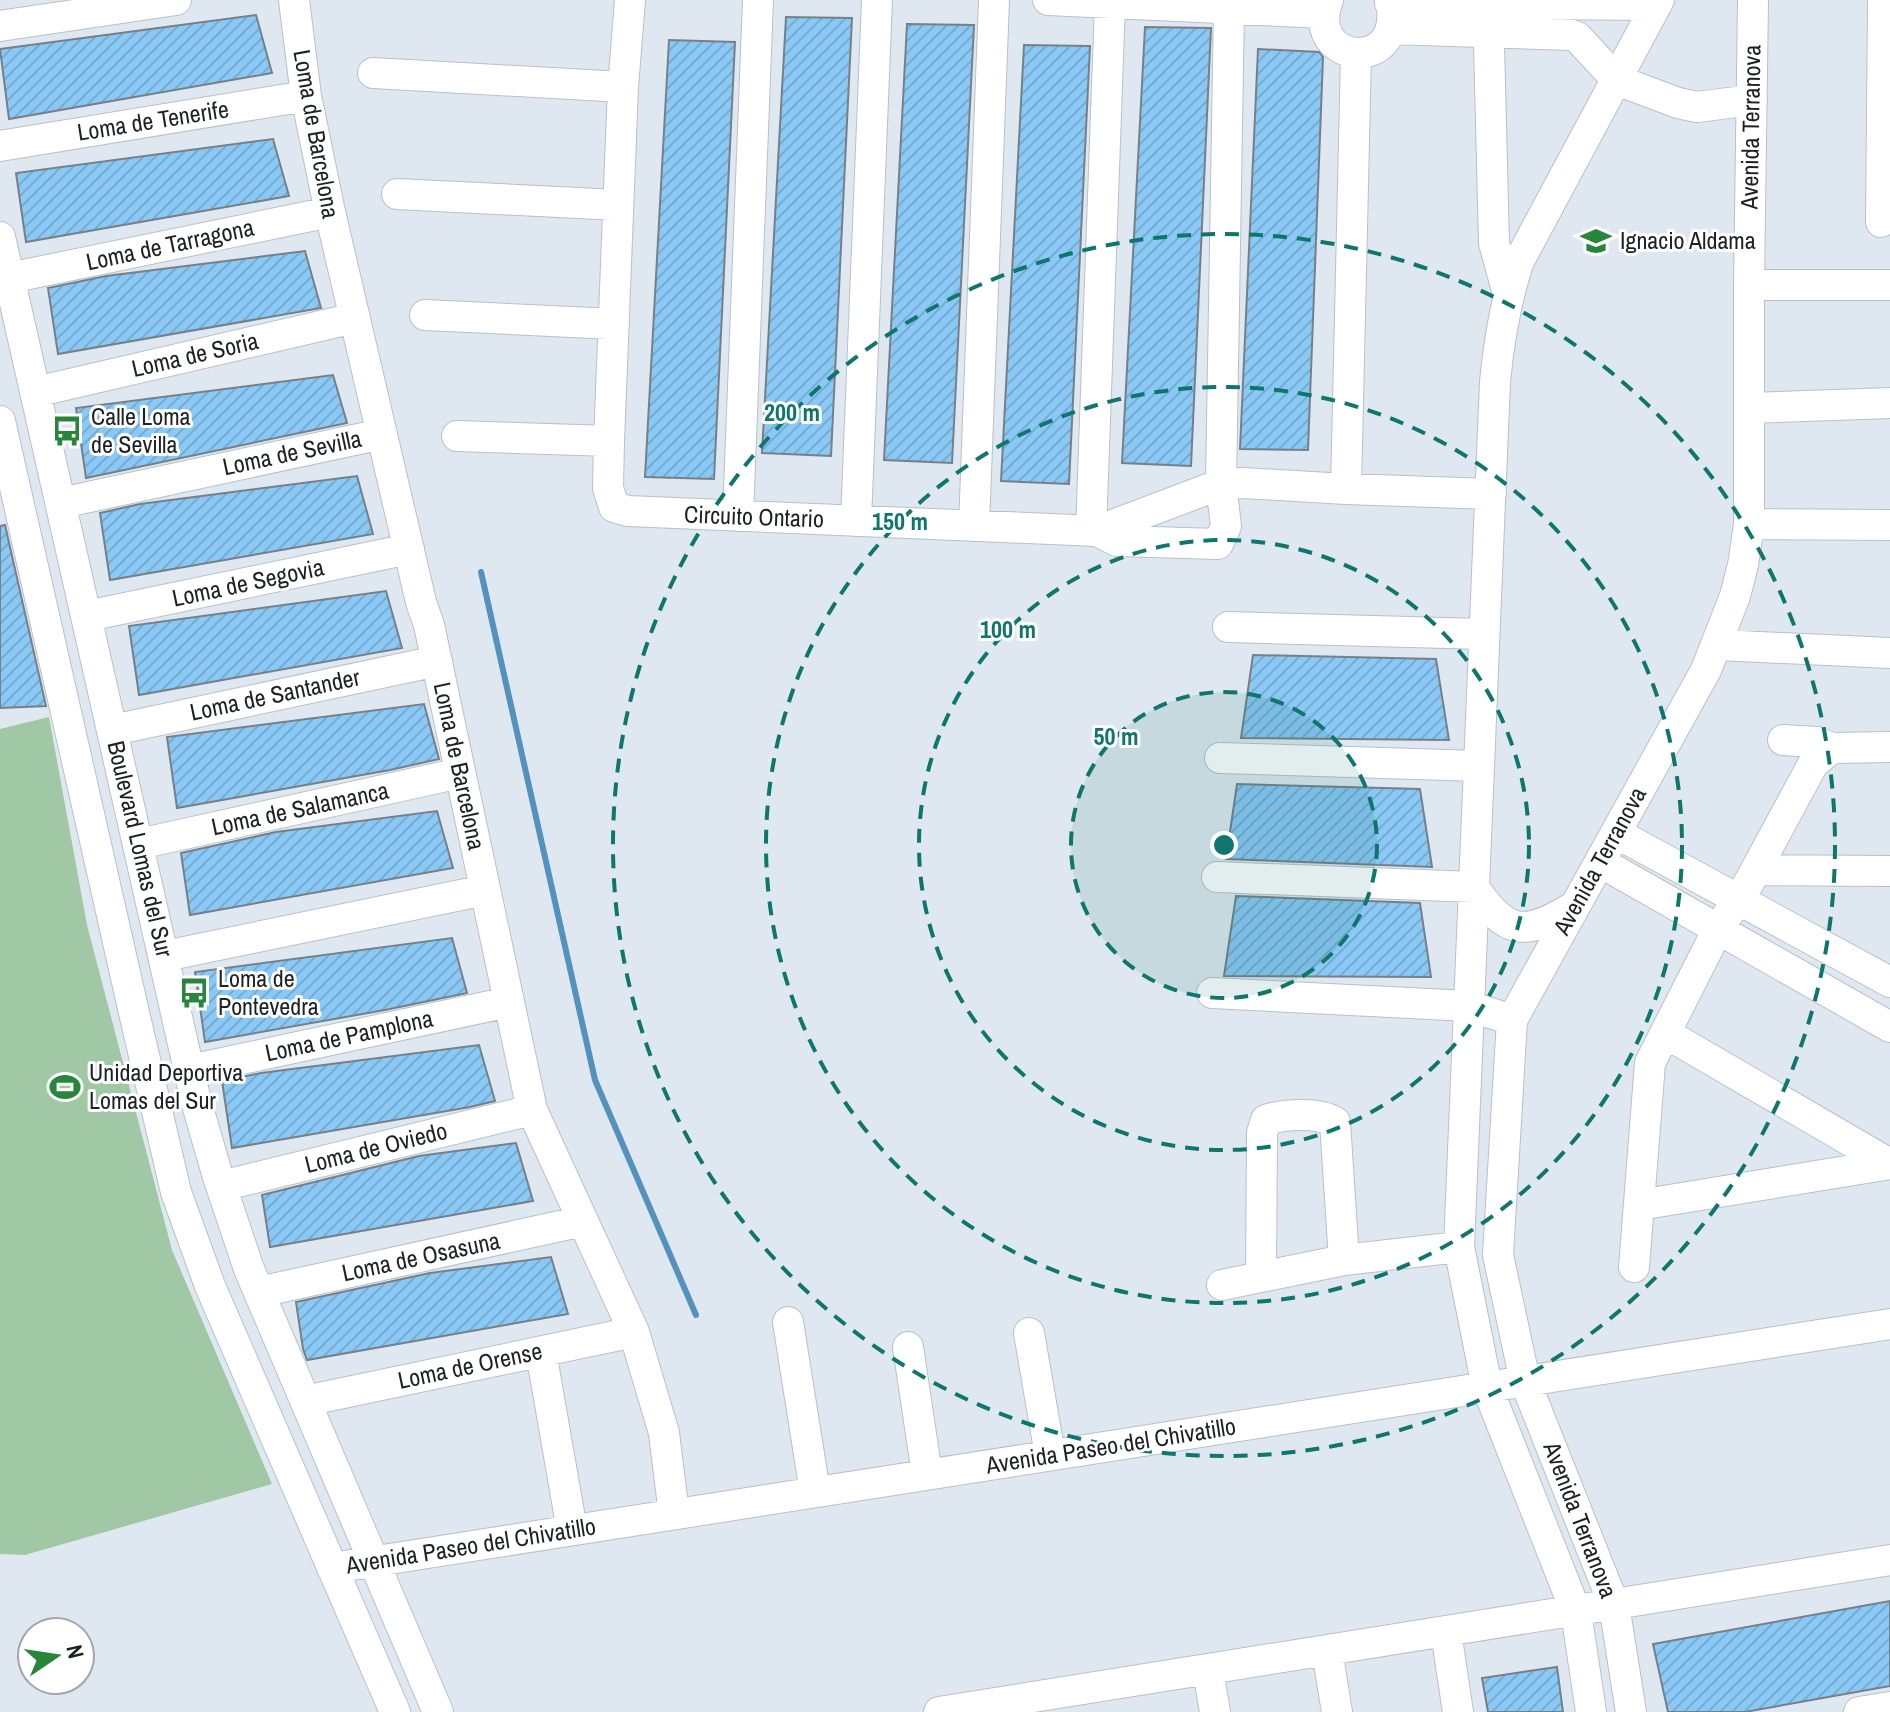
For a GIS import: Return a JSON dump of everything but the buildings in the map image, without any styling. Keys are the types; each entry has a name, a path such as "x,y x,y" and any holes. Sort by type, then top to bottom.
{"street":[{"path":"0,26 176,0"},
{"name":"Loma de Barcelona","path":"294,0 306,96 330,212 437,661 532,1110 634,1332 664,1433 674,1514"},
{"name":"Circuito Ontario","path":"630,0 623,87 609,441 608,488 614,507 628,511 1094,531 1221,484 1491,494"},
{"path":"738,516 758,0"},
{"path":"856,521 877,0"},
{"path":"974,526 994,0"},
{"path":"1048,0 1229,8 1326,6 1324,26 1329,39 1339,48 1356,54 1378,48 1388,37 1390,11 1488,18 1577,37 1617,80 1678,103 1697,107 1752,100"},
{"path":"1753,13 1774,0"},
{"path":"1881,222 1883,0"},
{"path":"1488,18 1657,2"},
{"name":"Avenida Terranova","path":"1591,1712 1576,1612 1487,1387 1459,1247 1495,382 1500,331 1519,261 1657,2"},
{"path":"1110,3 1094,531 1117,541 1218,544 1226,526 1221,484 1229,8"},
{"name":"Avenida Terranova","path":"1631,1712 1614,1605 1525,1381 1498,1255 1512,1020 1706,670 1735,596 1743,565 1749,524 1753,13"},
{"path":"1488,18 1494,243 1508,294"},
{"path":"1346,489 1356,54"},
{"path":"373,73 623,87"},
{"name":"Loma de Tenerife","path":"0,146 306,96"},
{"path":"397,194 618,205"},
{"name":"Loma de Tarragona","path":"9,278 330,212"},
{"name":"Boulevard Lomas del Sur","path":"0,237 9,278 8,313 35,392 196,1101 221,1186 249,1269 438,1712"},
{"path":"1749,285 1890,285"},
{"path":"425,315 614,324"},
{"name":"Loma de Soria","path":"35,392 355,318"},
{"path":"1750,408 1890,403"},
{"name":"Boulevard Lomas del Sur","path":"0,421 176,1192 210,1286 395,1712"},
{"name":"Loma de Sevilla","path":"61,503 382,434"},
{"path":"457,436 609,441"},
{"path":"1749,524 1890,525"},
{"name":"Loma de Segovia","path":"87,616 409,549"},
{"path":"1228,627 1484,634"},
{"path":"1717,645 1890,653"},
{"name":"Loma de Santander","path":"113,730 437,661"},
{"path":"1783,740 1817,742 1832,748 1890,747"},
{"path":"1634,1267 1650,1063 1718,929 1756,870 1813,764 1832,748"},
{"path":"1220,758 1479,766"},
{"name":"Loma de Salamanca","path":"139,844 460,773"},
{"path":"1616,833 1890,982"},
{"path":"1600,862 1890,1027"},
{"path":"1756,870 1890,871"},
{"path":"1217,877 1474,887 1500,919 1516,927 1532,927 1551,921 1575,906"},
{"path":"165,956 485,890"},
{"path":"111,911 152,901"},
{"path":"1212,993 1469,1006 1512,1020"},
{"name":"Loma de Pamplona","path":"190,1070 509,1002"},
{"path":"1665,1033 1890,1164"},
{"name":"Loma de Oviedo","path":"221,1186 532,1110"},
{"path":"1261,1277 1262,1133 1266,1120 1279,1115 1326,1116 1335,1122 1344,1260"},
{"path":"1639,1205 1890,1164"},
{"name":"Loma de Osasuna","path":"259,1292 583,1221"},
{"path":"1222,1285 1344,1260 1459,1247"},
{"path":"788,1322 815,1492"},
{"name":"Avenida Paseo del Chivatillo","path":"332,1568 1890,1324"},
{"name":"Loma de Orense","path":"305,1401 634,1332"},
{"path":"1029,1333 1050,1455"},
{"path":"908,1347 927,1474"},
{"path":"541,1352 572,1530"},
{"path":"939,1712 1092,1700 1208,1670 1890,1560"},
{"path":"1446,1632 1458,1712"},
{"path":"1327,1651 1337,1712"},
{"path":"1208,1670 1215,1712"},
{"path":"1859,1712 1890,1707"}],"green space":[{"name":"Unidad Deportiva Lomas del Sur","path":"49,717 87,925 172,1250 272,1484 25,1555 0,1554 0,729"}],"waterway":[{"path":"481,572 595,1080 696,1315"}],"place":[{"name":"Ignacio Aldama","path":"1596,241"},
{"name":"Calle Loma de Sevilla","path":"67,431"},
{"name":"Loma de Pontevedra","path":"194,993"},
{"name":"Unidad Deportiva Lomas del Sur","path":"65,1087"}]}
